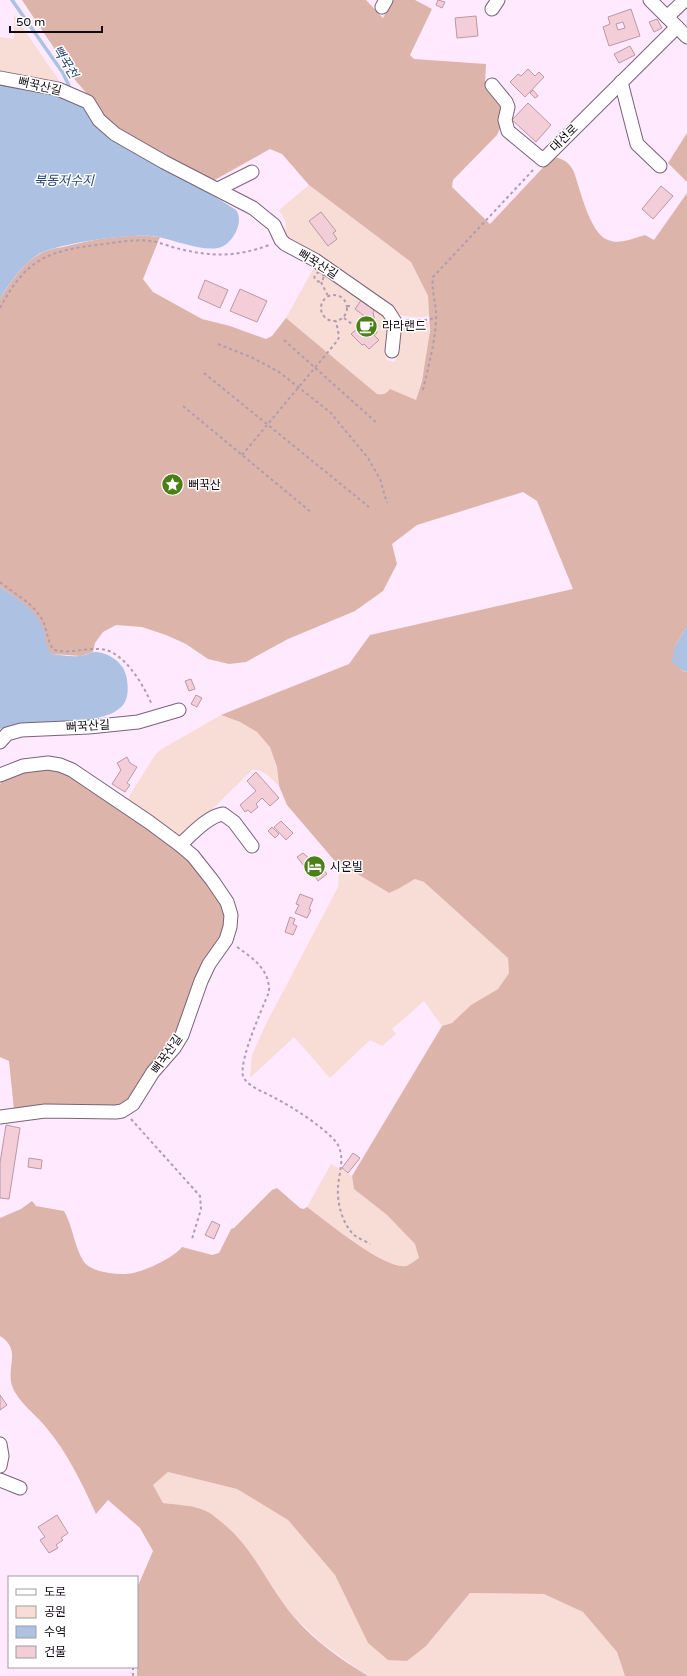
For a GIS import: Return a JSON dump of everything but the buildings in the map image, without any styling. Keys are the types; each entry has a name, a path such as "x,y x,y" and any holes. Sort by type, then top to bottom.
{"street":[{"path":"650,0 687,37"},
{"path":"667,17 685,0"},
{"name":"대선로","path":"492,85 506,102 508,107 505,120 508,131 543,160 677,26"},
{"name":"뻐꾹산길","path":"0,78 58,89 88,102 105,127 164,162 243,201 274,225 285,244 315,260 388,312 394,320"},
{"path":"621,82 637,144 660,166"},
{"path":"218,189 252,172"},
{"path":"392,351 396,322 394,320"},
{"name":"뻐꾹산길","path":"0,742 7,734 21,730 138,722 179,710"},
{"name":"뻐꾹산길","path":"0,775 35,764 48,763 60,765 72,770 90,781 180,845 193,856 227,902 231,915 230,927 226,940 209,964 201,981 182,1035 174,1048 153,1072 133,1104 126,1109"},
{"path":"180,845 211,818 223,814 234,822 252,846"},
{"path":"0,1117 45,1111 116,1112 126,1109"},
{"path":"0,1444 2,1456 0,1466"},
{"path":"0,1480 20,1488"}],"path":[{"path":"423,390 435,334 436,318 432,287 433,277 543,160"},
{"path":"0,308 20,275 37,261 57,252 88,246 151,241 191,252 232,255 247,252 282,240"},
{"path":"321,282 328,296"},
{"path":"337,295 345,300 347,306 344,318 336,322 332,322 324,318 320,310 322,302 328,296 337,295"},
{"path":"347,306 352,306"},
{"path":"344,318 352,324"},
{"path":"394,320 425,320 436,318"},
{"path":"242,455 339,338 336,322"},
{"path":"284,340 378,424"},
{"path":"218,344 253,358 279,372 330,412 368,458 380,479 387,504"},
{"path":"204,373 369,507"},
{"path":"183,406 312,513"},
{"path":"0,582 24,599 40,616 47,631 50,646 54,650 72,652 100,649 110,652 123,661 136,675 147,693 157,717"},
{"path":"226,940 251,957 262,967 267,975 269,984 269,992 245,1057 242,1070 244,1078 248,1083 303,1115 336,1142 340,1150 341,1159 338,1202 343,1219 354,1235 370,1244"},
{"path":"126,1109 135,1124 200,1196 202,1208 192,1239"}],"green space":[{"path":"14,15 60,82 61,86 0,73 0,37 14,39"},
{"path":"309,185 411,262 428,296 429,316 412,317 396,313 285,240 286,222 279,210"},
{"path":"316,264 383,312 391,328 386,360 395,362 400,328 404,324 429,322 428,351 416,400 390,390 384,394 377,394 286,318"},
{"path":"221,715 235,720 255,731 266,741 274,756 279,786 263,772 252,770 187,834 178,836 131,804 128,800 155,755 160,750"},
{"path":"334,860 388,893 415,879 424,882 508,958 509,973 498,989 471,1005 452,1023 442,1026 424,1001 392,1029 396,1034 382,1046 370,1040 330,1078 294,1037 250,1078 252,1055 266,1024 338,887 339,872"},
{"path":"331,1164 352,1176 354,1189 387,1215 415,1244 419,1258 406,1266 397,1265 385,1260 356,1243 307,1207"},
{"path":"168,1472 237,1489 288,1520 335,1575 368,1643 426,1646 470,1593 544,1594 583,1612 617,1652 625,1676 368,1676 323,1644 295,1618 209,1512 191,1507 163,1503 153,1485"}],"shaded area":[{"path":"22,0 366,0 383,18 392,0 415,0 432,9 410,55 414,59 486,64 485,83 500,100 503,107 500,128 497,135 453,180 452,187 490,224 553,157 568,163 574,172 586,210 591,220 596,229 608,240 617,242 645,235 654,240 687,193 687,626 675,646 682,671 687,672 687,1676 625,1676 617,1652 583,1612 544,1594 470,1593 426,1646 407,1661 388,1660 368,1643 335,1575 288,1520 237,1489 168,1472 153,1485 163,1503 203,1510 210,1513 232,1531 251,1555 284,1605 302,1626 329,1650 368,1676 137,1676 138,1586 153,1551 140,1528 108,1500 96,1514 80,1479 60,1446 45,1426 22,1403 12,1386 12,1353 7,1341 0,1336 0,1218 21,1209 32,1201 36,1206 64,1211 70,1223 78,1250 84,1262 93,1269 107,1273 128,1274 139,1271 166,1259 182,1247 212,1255 219,1253 231,1229 234,1228 272,1190 277,1188 300,1208 304,1209 307,1207 355,1243 384,1260 396,1265 406,1266 419,1258 415,1244 387,1215 354,1189 352,1176 442,1026 452,1023 471,1005 498,989 509,973 508,958 424,882 415,879 389,893 334,860 287,805 279,786 277,767 270,747 257,732 240,722 221,715 349,664 370,635 573,589 537,501 523,492 417,525 392,544 397,564 383,591 355,611 288,639 246,662 229,664 208,659 186,644 166,635 142,627 116,625 103,632 95,643 93,652 81,656 52,654 47,649 45,641 23,603 0,587 0,299 17,274 34,258 48,250 123,236 160,237 143,279 153,292 202,319 230,326 266,339 272,336 286,318 377,394 384,394 390,389 416,400 422,381 430,331 428,296 411,262 309,185 282,154 270,149 213,181 109,124 95,103 76,81"},
{"path":"687,133 687,182 668,163"},
{"path":"51,768 70,775 166,841 192,862 221,903 225,915 222,937 179,1031 124,1106 14,1110 9,1061 0,1057 0,784 5,779 17,773"}],"water":[{"name":"북동저수지","path":"0,83 68,96 176,172 236,210 239,221 236,232 223,246 211,249 196,247 159,237 148,236 116,237 63,246 39,254 27,263 8,286 0,299"},
{"path":"0,587 25,604 36,615 43,628 47,645 52,654 83,656 94,652 99,652 118,662 122,666 127,678 128,689 125,702 116,711 86,720 29,724 0,729"},
{"path":"687,626 687,672 683,671 672,662 675,646"}],"waterway":[{"name":"뻑꾹천","path":"12,0 63,73 70,91"}],"place":[{"name":"라라랜드","path":"367,326"},
{"name":"뻐꾹산","path":"172,485"},
{"name":"시온빌","path":"314,867"}]}
